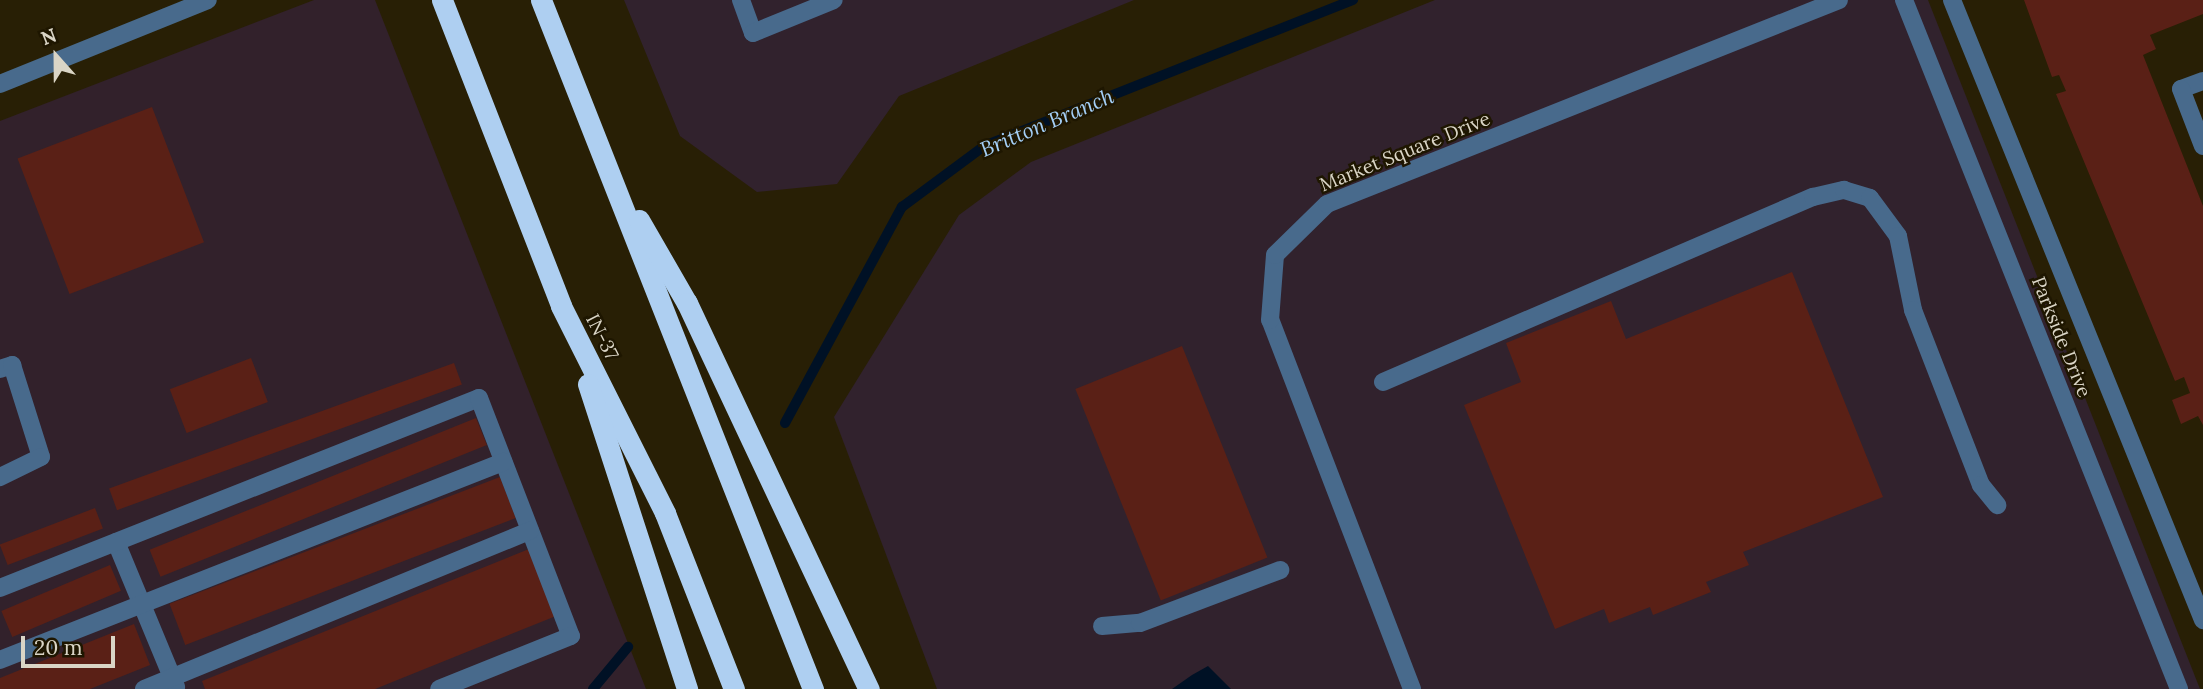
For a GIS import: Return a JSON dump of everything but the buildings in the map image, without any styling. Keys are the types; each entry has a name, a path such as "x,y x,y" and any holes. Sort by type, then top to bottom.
{"highway":[{"path":"436,0 467,71"},
{"name":"IN-37","path":"442,0 467,71 561,306 665,513 734,689"},
{"path":"541,0 813,689"},
{"path":"602,155 687,303 869,689"},
{"path":"561,306 687,689"}],"street":[{"path":"0,84 208,0"},
{"path":"741,0 753,33 834,0"},
{"name":"Market Square Drive","path":"1412,689 1270,320 1275,256 1327,204 1839,0"},
{"name":"Parkside Drive","path":"1904,0 2179,689"},
{"name":"Parkside Drive","path":"1952,0 2203,620"},
{"path":"2203,81 2182,89 2203,146"},
{"path":"1383,382 1813,197 1844,190 1870,198 1898,236 1913,310 1981,485 1997,505"},
{"path":"0,369 12,365 41,457 0,477"},
{"path":"0,587 479,398 571,636 439,689"},
{"path":"0,660 503,462"},
{"path":"144,689 175,683 530,531"},
{"path":"116,542 175,683"},
{"path":"1102,626 1140,624 1280,570"}],"shaded area":[{"path":"314,0 375,0 646,689 0,689 0,121"},
{"path":"624,0 1134,0 899,96 837,184 757,192 680,136"},
{"path":"1435,0 1928,0 2200,689 937,689 834,417 959,215 1031,162"}],"water":[{"path":"1208,666 1231,689 1172,689 1192,675"}],"waterway":[{"name":"Britton Branch","path":"785,423 902,207 984,146 1353,0"},
{"name":"Britton Branch","path":"593,689 628,647"}]}
